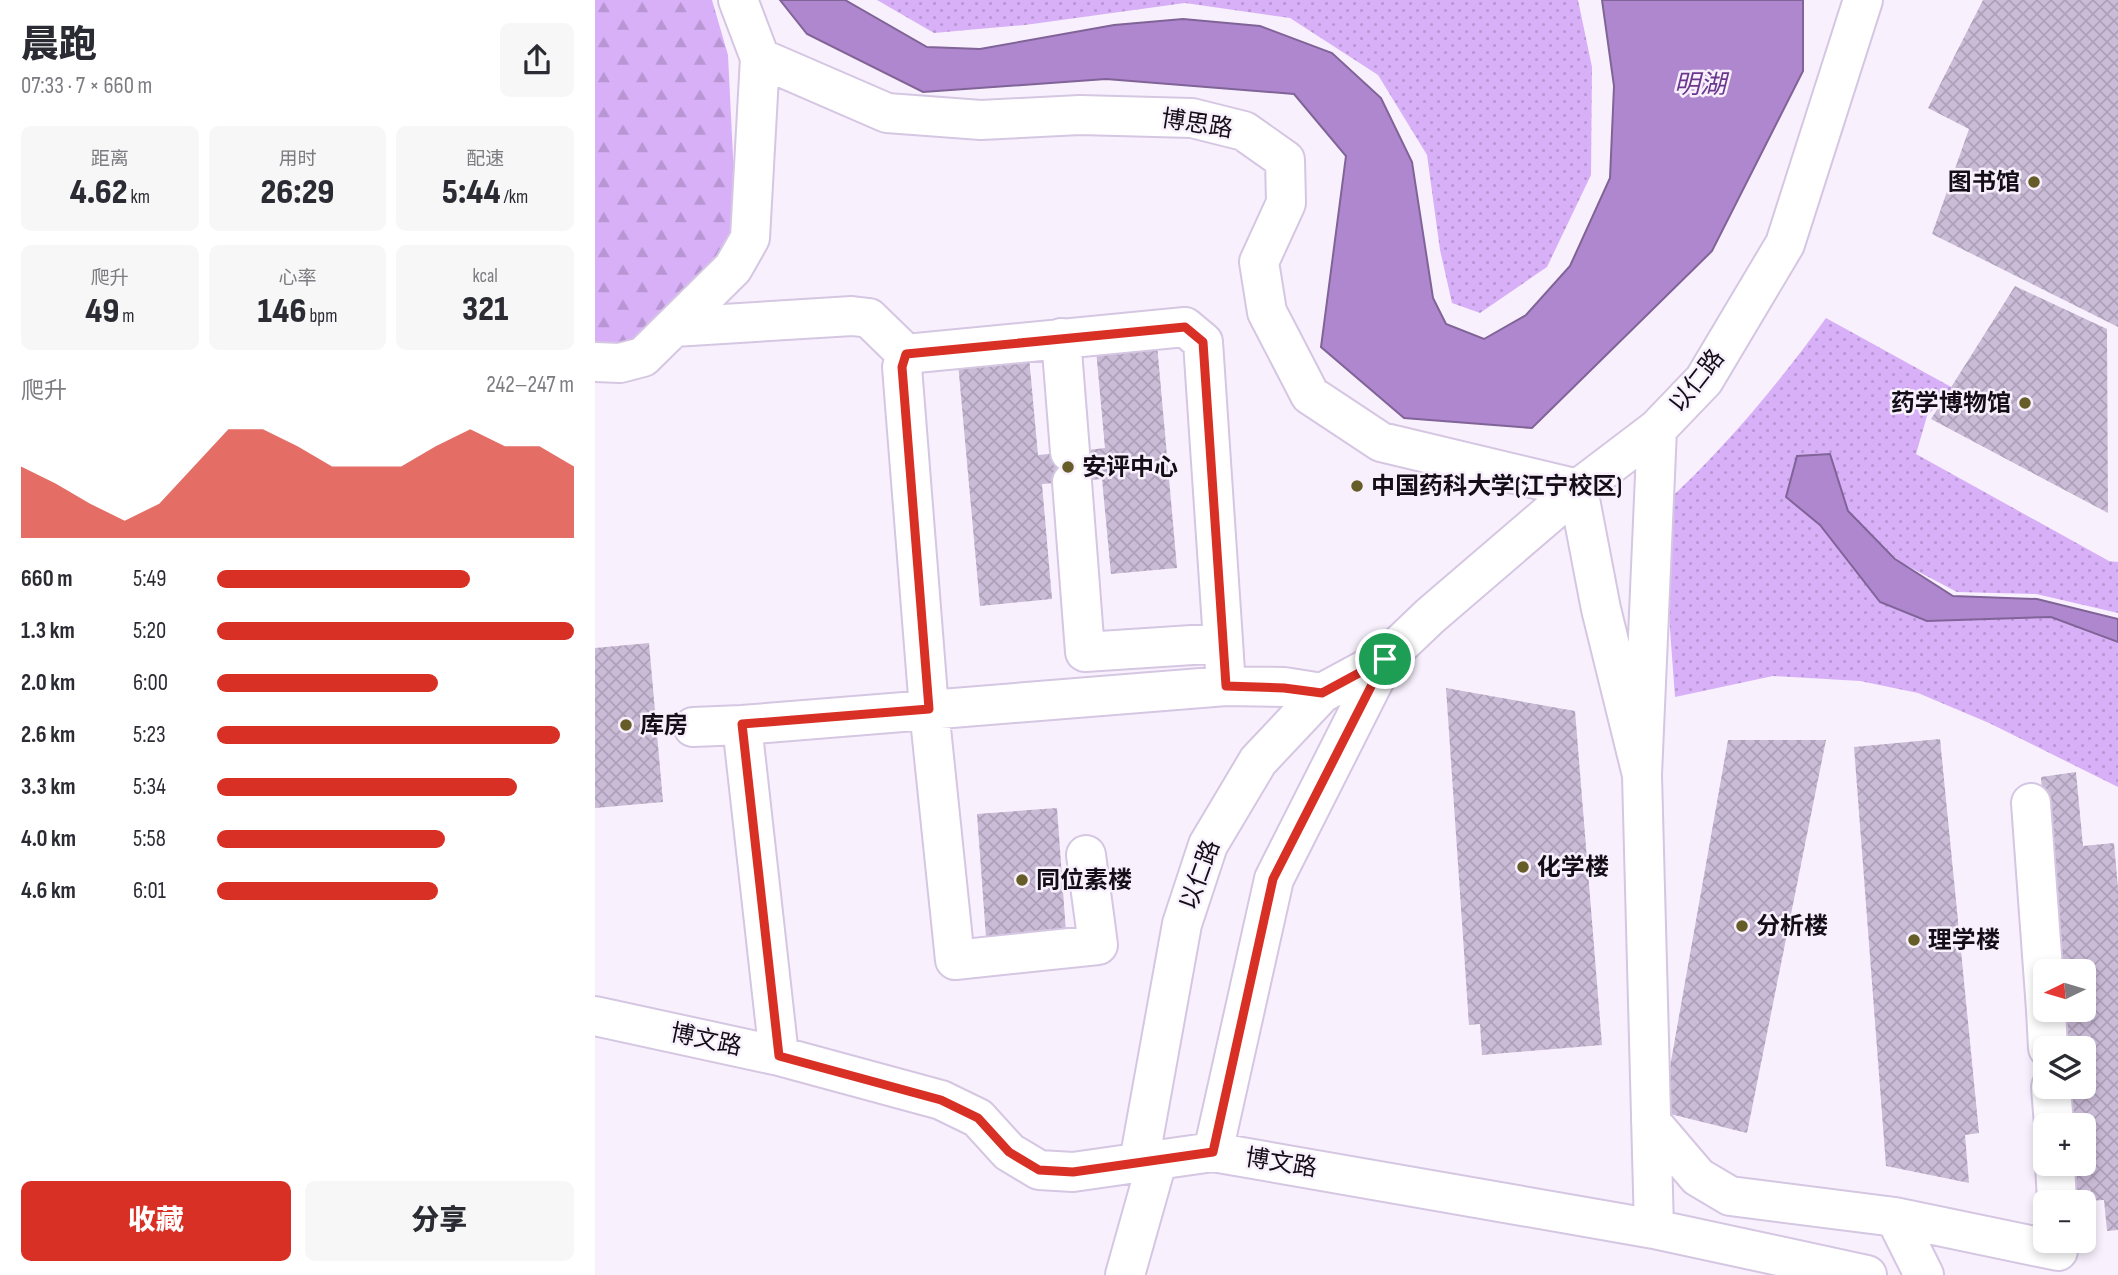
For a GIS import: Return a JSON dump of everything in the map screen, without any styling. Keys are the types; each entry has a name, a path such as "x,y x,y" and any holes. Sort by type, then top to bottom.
{"street":[{"path":"595,362 620,363 643,357 733,268 750,238 759,58 738,0"},
{"name":"以仁路","path":"1125,1275 1149,1160 1182,923 1208,845 1258,761 1322,693 1385,659 1430,616 1578,489 1657,429 1704,380 1786,244 1863,0"},
{"name":"博思路","path":"759,58 887,113 981,120 1080,115 1192,118 1244,131 1285,160 1286,203 1259,262 1267,312 1310,395 1381,442 1578,489"},
{"path":"674,327 852,316 869,318 906,354"},
{"path":"906,354 1185,327 1203,342 1226,686"},
{"path":"1061,338 1085,652 1223,643"},
{"path":"906,354 902,367 929,709 955,960 1098,945 1086,855"},
{"path":"1654,1229 1642,775 1657,429"},
{"path":"1578,489 1601,609 1642,775"},
{"name":"以仁路","path":"1213,1152 1273,879 1385,659"},
{"path":"693,727 1226,686 1284,688 1322,693"},
{"path":"742,724 779,1056"},
{"path":"2031,803 2042,959"},
{"name":"博文路","path":"595,1016 779,1056 941,1100 978,1118 1009,1152 1039,1170 1073,1172 1213,1152 1654,1229 1867,1275"},
{"path":"1651,1122 1698,1177 1730,1196 1895,1217 2059,1256"},
{"path":"1895,1217 1924,1275"}],"green space":[{"path":"595,0 712,0 728,55 737,238 633,350 595,350"},
{"path":"877,0 1578,0 1592,67 1591,175 1547,267 1480,313 1452,303 1440,250 1427,155 1378,75 1290,18 1185,3 1025,25 934,33"},
{"path":"1826,318 1953,388 1927,416 1916,454 2109,561 2118,562 2118,613 2036,594 1957,592 1900,562 1848,511 1830,454 1786,497 1820,525 1880,602 1927,621 2051,617 2118,642 2118,787 1989,723 1918,693 1860,681 1773,676 1675,697 1661,507 1748,417"}],"water":[{"name":"明湖","path":"780,0 845,0 927,47 980,49 1114,25 1183,19 1260,26 1332,53 1381,98 1412,162 1433,298 1446,324 1484,339 1526,315 1570,266 1610,178 1614,86 1602,0 1803,0 1803,71 1712,251 1532,428 1404,418 1321,347 1346,156 1294,94 1106,79 923,92 807,34"},
{"path":"1830,454 1848,511 1895,559 1953,596 2037,599 2118,619 2118,642 2051,617 1927,621 1880,602 1820,525 1786,497 1797,456"}],"building":[{"name":"图书馆","path":"1983,0 2118,0 2118,327 1932,234 1969,129 1928,108"},
{"name":"药学博物馆","path":"2015,286 2107,329 2108,513 1931,419"},
{"name":"安评中心","path":"1156,333 1177,568 1111,574 1102,479 1042,484 1052,599 980,606 957,352 1028,346 1038,455 1070,452 1105,448 1095,339"},
{"name":"库房","path":"649,643 663,802 595,808 595,648"},
{"name":"化学楼","path":"1446,688 1575,711 1602,1045 1482,1055 1480,1024 1469,1025"},
{"name":"理学楼","path":"1940,739 1979,1133 1965,1135 1969,1183 1886,1166 1854,747"},
{"name":"分析楼","path":"1728,740 1826,740 1747,1133 1662,1112"},
{"path":"2076,772 2083,846 2114,843 2118,888 2118,1230 2107,1231 2104,1200 2096,1200 2096,1190 2070,1190 2069,1176 2096,1176 2096,1113 2064,1113 2064,1099 2096,1099 2096,1036 2059,1036 2058,1022 2097,1022 2097,959 2054,959 2041,777"},
{"name":"同位素楼","path":"1057,808 1067,946 987,951 977,814"}],"place":[{"name":"图书馆","path":"2034,182"},
{"name":"药学博物馆","path":"2025,403"},
{"name":"安评中心","path":"1068,467"},
{"name":"中国药科大学(江宁校区)","path":"1357,486"},
{"name":"库房","path":"626,725"},
{"name":"化学楼","path":"1523,867"},
{"name":"同位素楼","path":"1022,880"},
{"name":"分析楼","path":"1742,926"},
{"name":"理学楼","path":"1914,940"}],"route":[{"path":"1185,327 1198,335 1203,342 1226,686 1284,688 1322,693 1385,659 1273,879 1213,1152 1073,1172 1039,1170 1009,1152 978,1118 941,1100 779,1056 742,724 929,709 902,367 906,354 1185,327"}]}
